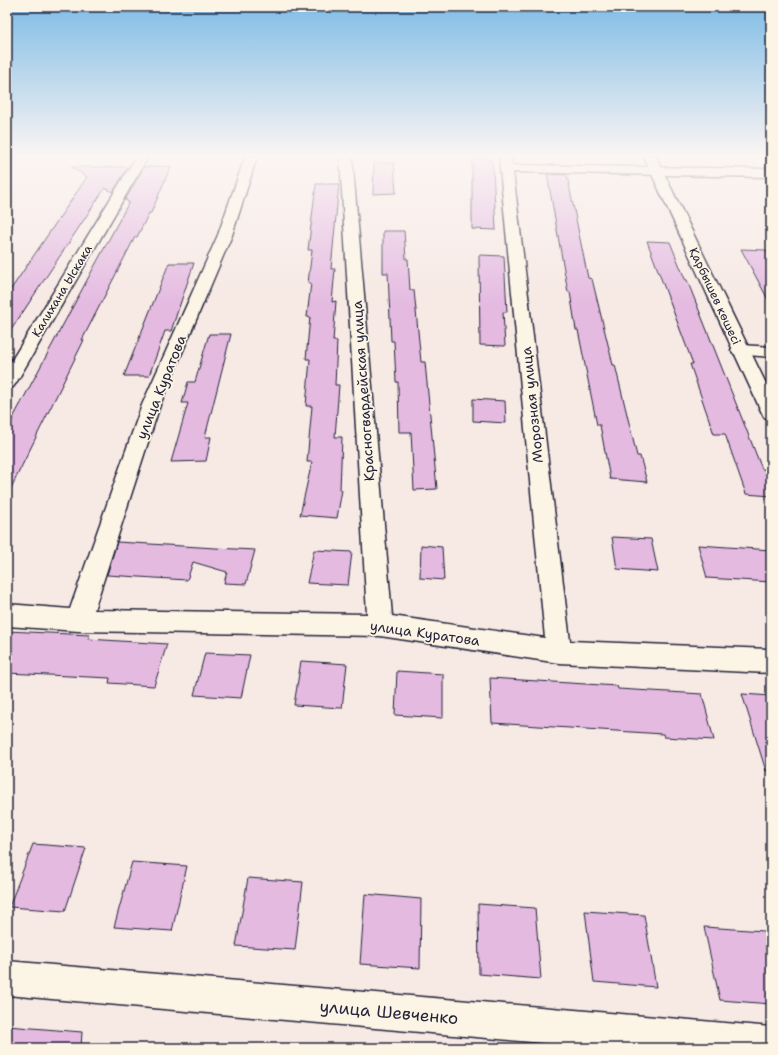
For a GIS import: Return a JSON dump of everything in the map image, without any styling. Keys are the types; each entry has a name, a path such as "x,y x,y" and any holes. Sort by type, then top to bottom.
{"street":[{"name":"Калихана Ыскака","path":"7,383 113,206"},
{"name":"улица Куратова","path":"78,620 151,405 225,235 235,206"},
{"name":"Красногвардейская улица","path":"350,206 380,624"},
{"name":"Морозная улица","path":"511,206 559,652"},
{"name":"Қарбышев көшесі","path":"673,206 771,413"},
{"path":"740,350 771,352"},
{"name":"улица Куратова","path":"7,615 78,620 380,624 559,652 771,661"},
{"name":"улица Шевченко","path":"7,978 771,1045"}],"building":[{"path":"67,206 93,206 7,336 7,295"},
{"path":"127,206 154,206 137,237 135,237 82,340 84,340 7,496 7,429"},
{"path":"313,206 337,206 331,269 335,269 332,302 336,301 333,341 337,341 335,385 339,385 335,437 342,437 340,490 342,490 337,518 300,515 312,462 307,462 312,406 306,406 310,359 306,359 310,317 307,317 311,283 308,283 312,250 308,250"},
{"path":"472,206 495,206 496,230 472,229"},
{"path":"553,206 573,206 588,278 592,279 637,456 640,456 647,482 610,479 600,425 597,425 578,330 576,330 570,292 568,292"},
{"path":"383,231 404,231 410,290 414,290 421,362 425,362 437,489 414,490 411,432 399,432 398,382 396,382 394,341 391,341 388,273 383,273"},
{"path":"647,241 670,242 685,279 687,280 762,469 771,470 771,496 746,494 725,434 714,434 690,364 693,364"},
{"path":"741,249 766,250 771,258 771,305"},
{"path":"479,255 504,256 507,312 503,312 505,346 480,345"},
{"path":"169,263 194,263 171,331 165,331 149,376 124,376"},
{"path":"209,334 231,334 205,437 211,437 206,461 171,462 188,403 182,403 188,382 195,382"},
{"path":"473,399 505,401 506,423 473,421"},
{"path":"612,537 651,539 658,572 617,569"},
{"path":"117,542 255,550 246,584 224,583 227,572 193,562 187,580 107,575"},
{"path":"421,545 442,547 444,580 420,578"},
{"path":"698,545 771,550 771,582 707,578"},
{"path":"314,550 352,552 348,585 307,583"},
{"path":"7,631 90,635 88,639 167,644 154,686 109,683 110,678 7,673"},
{"path":"205,653 250,655 241,698 194,695"},
{"path":"301,661 347,664 342,708 294,705"},
{"path":"397,671 443,674 443,718 395,715"},
{"path":"490,678 617,686 618,689 702,694 714,740 664,737 663,734 492,723"},
{"path":"742,694 771,696 771,771 766,771"},
{"path":"33,844 86,848 65,911 9,907"},
{"path":"132,862 187,866 172,931 114,927"},
{"path":"248,878 303,882 295,950 236,946"},
{"path":"365,894 421,899 420,968 360,964"},
{"path":"478,904 535,908 541,979 479,974"},
{"path":"585,911 644,915 656,987 594,982"},
{"path":"704,927 764,931 771,959 771,1004 720,1000"},
{"path":"7,1026 82,1032 81,1048 7,1048"}]}
